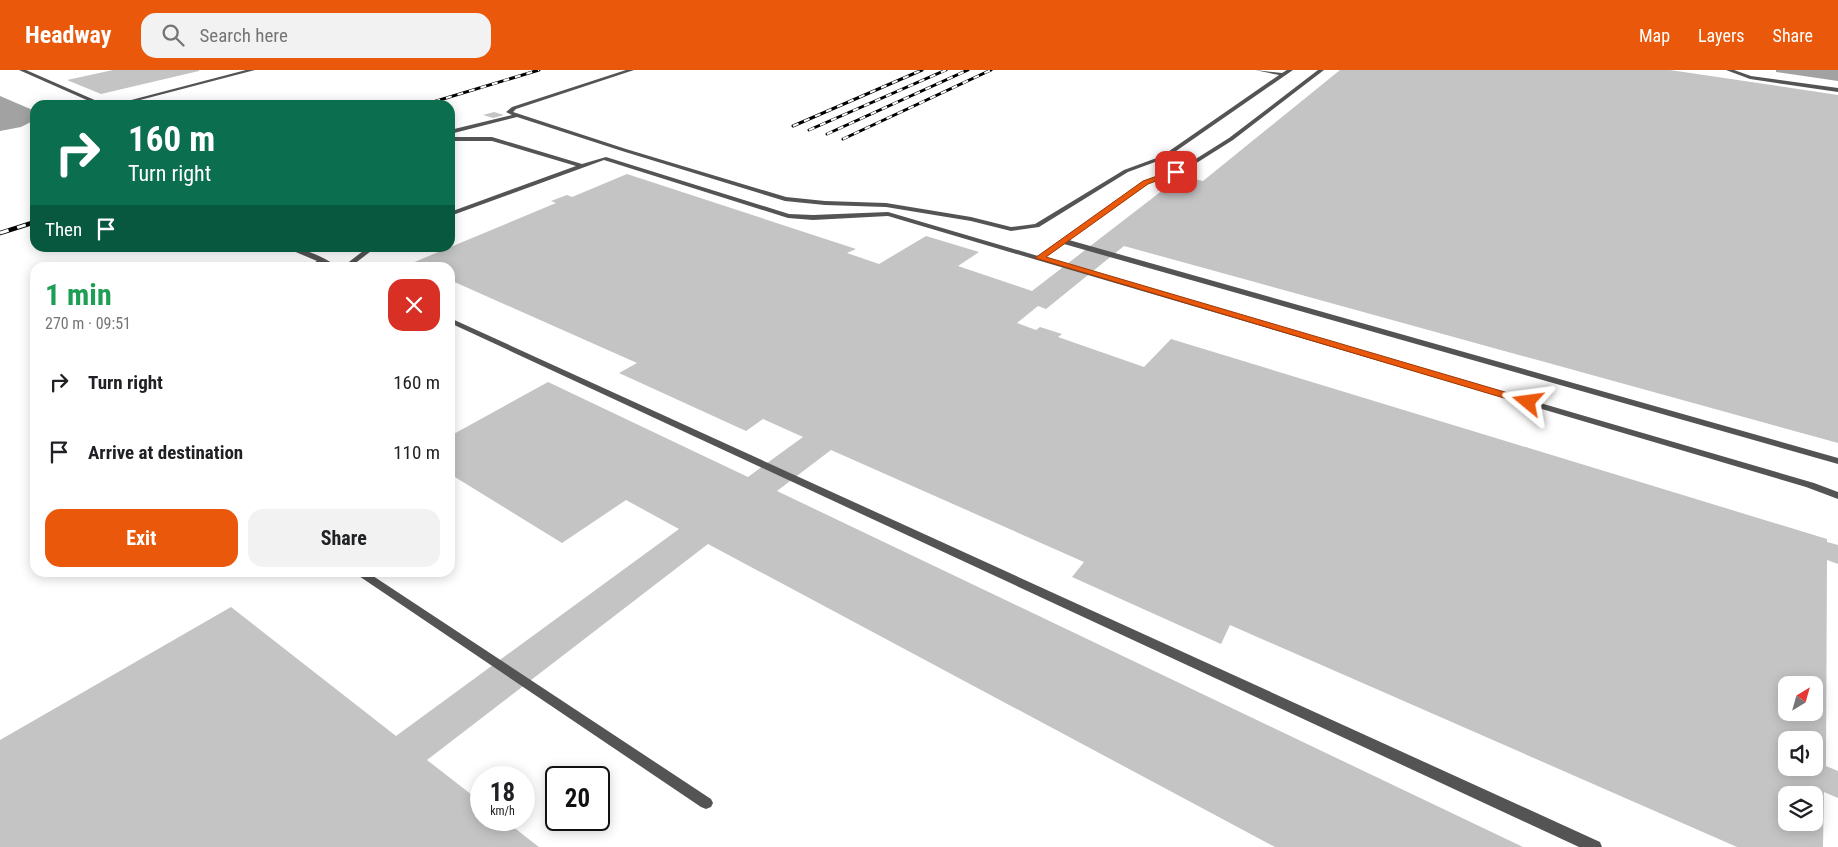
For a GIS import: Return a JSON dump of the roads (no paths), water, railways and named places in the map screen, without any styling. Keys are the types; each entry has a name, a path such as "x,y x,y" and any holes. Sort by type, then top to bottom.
{"lane":[{"path":"22,70 91,100"},
{"path":"135,100 252,70"},
{"path":"631,70 514,108 509,112 515,116 785,199 825,203 886,205 971,218 1011,230 1037,226 1126,171 1164,157 1290,70"},
{"path":"1258,70 1284,75"},
{"path":"1039,258 1145,183 1186,168 1231,138 1322,70"},
{"path":"1730,70 1750,77 1838,90"},
{"path":"455,131 515,116"},
{"path":"455,139 492,139 582,166"},
{"path":"455,212 604,158 798,217 864,213 888,214 1810,485 1838,496"},
{"path":"1063,242 1838,461"},
{"path":"303,252 324,261"},
{"path":"352,262 366,252"},
{"path":"455,322 1595,847"},
{"path":"366,577 706,803"}],"railway":[{"path":"440,100 539,70"},
{"path":"793,126 922,70"},
{"path":"809,130 946,70"},
{"path":"827,134 968,70"},
{"path":"843,139 991,70"},
{"path":"0,233 30,224"}]}
